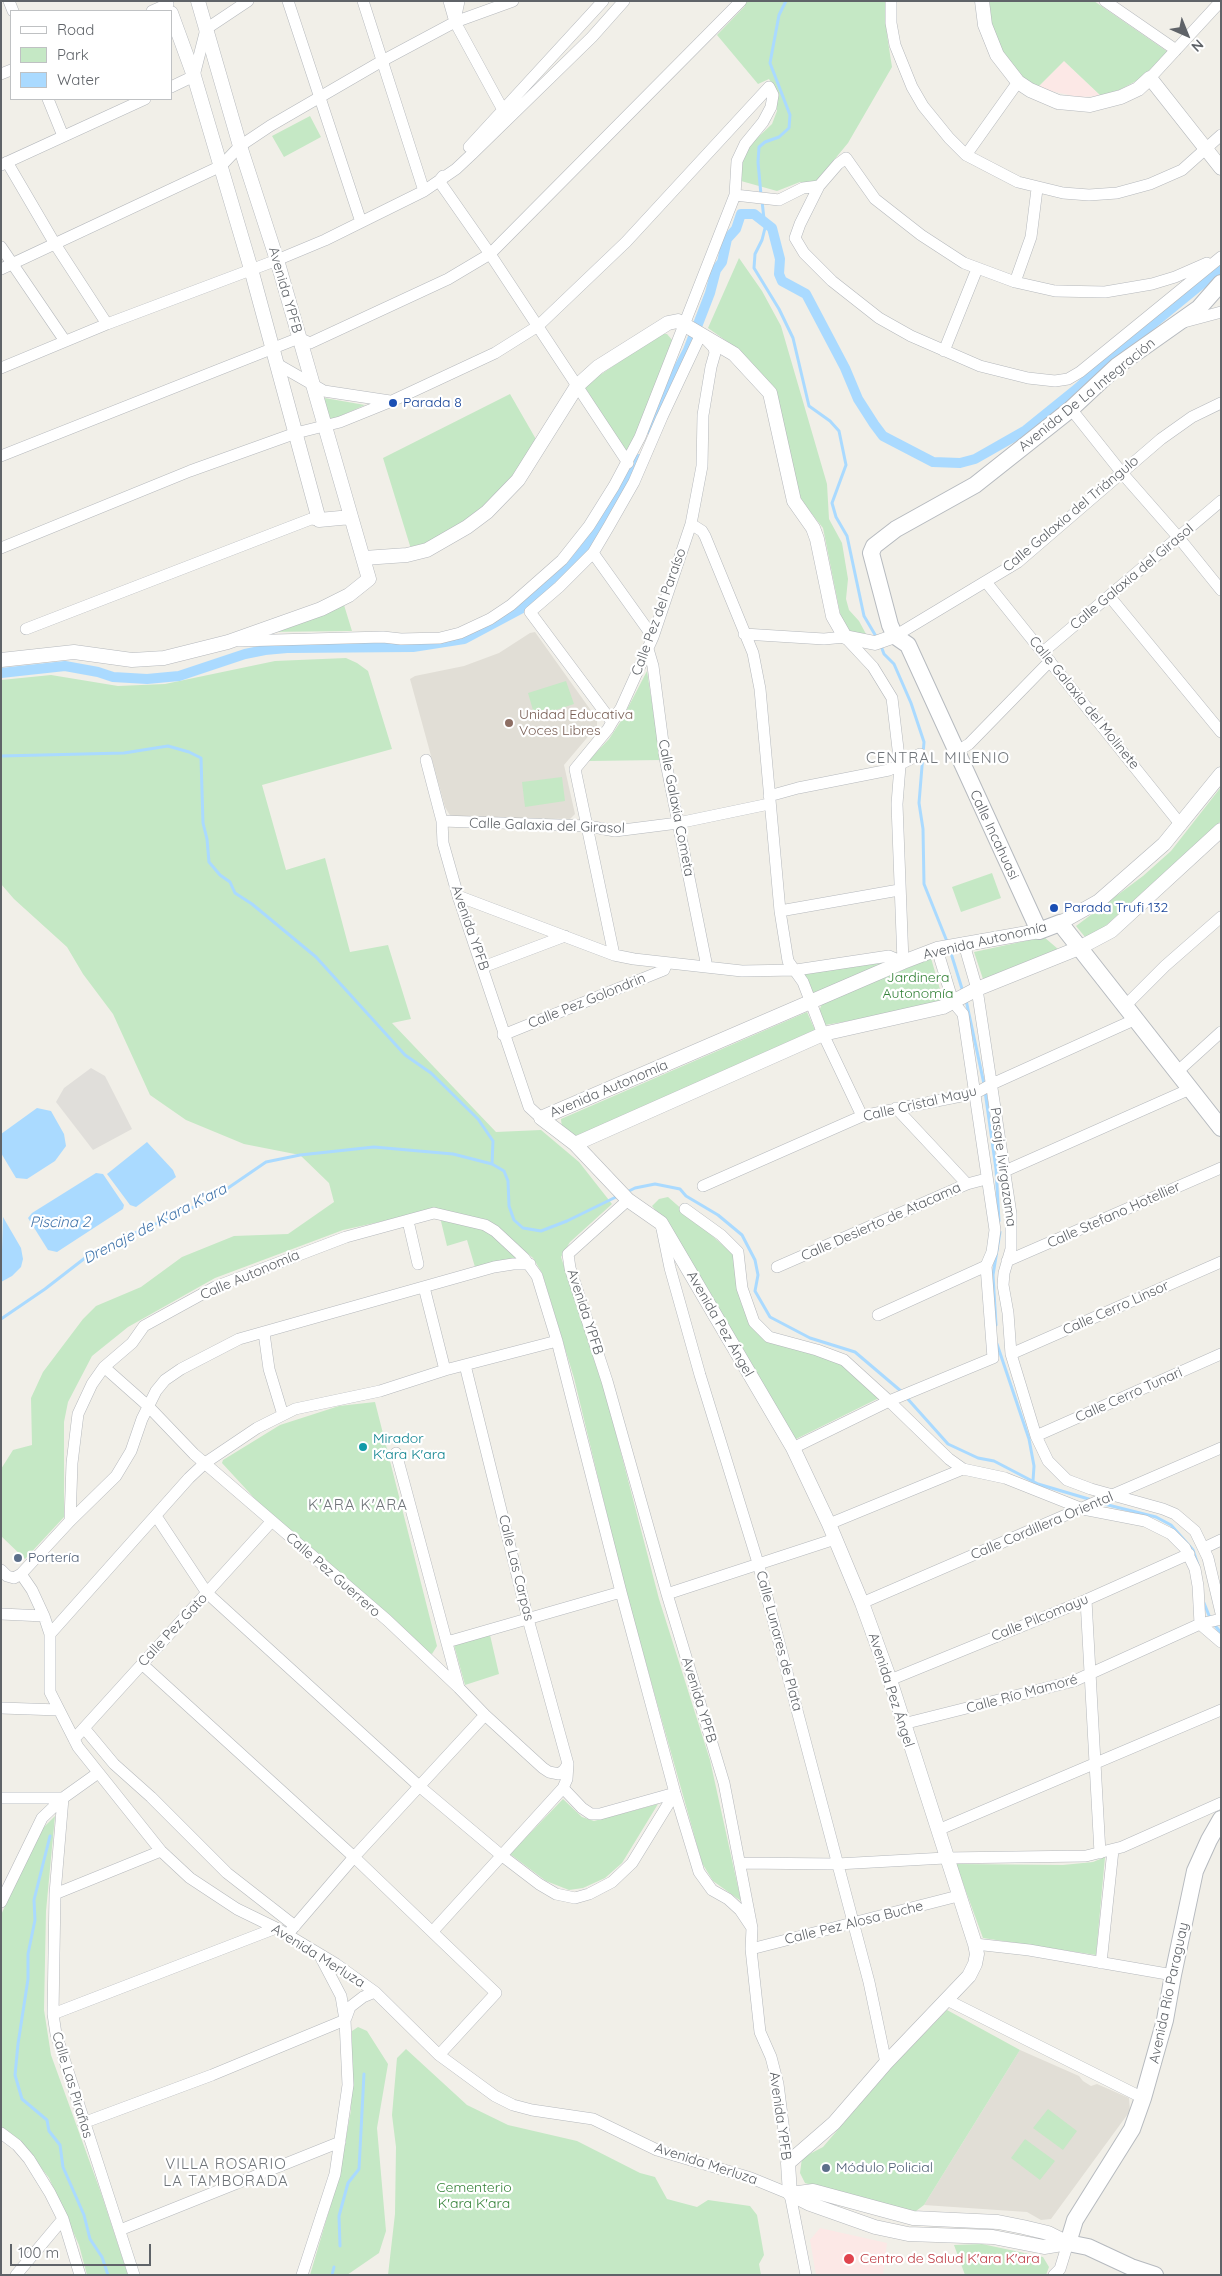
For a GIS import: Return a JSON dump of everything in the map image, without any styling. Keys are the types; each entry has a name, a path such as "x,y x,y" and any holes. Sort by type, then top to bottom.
{"main road":[{"name":"Avenida De La Integración","path":"998,467 1071,409 1117,366 1199,308 1221,284"},
{"name":"Calle Incahuasi","path":"998,467 975,485 896,529 874,546 871,553 890,625 885,640 908,645 1038,931"},
{"name":"Avenida Autonomía","path":"1038,931 1060,923"},
{"path":"1060,923 1221,1128"},
{"name":"Avenida Río Paraguay","path":"1068,2243 1076,2220 1132,2130 1166,2020 1172,1975 1196,1871 1208,1840 1221,1819"},
{"path":"1068,2243 1088,2247 1131,2267 1155,2275"}],"street":[{"name":"Avenida YPFB","path":"198,1 240,146 277,260 314,385 369,579 348,595 321,609 228,642"},
{"path":"172,87 194,76 206,29 248,1"},
{"path":"288,1 361,222"},
{"path":"363,1 424,191"},
{"path":"449,1 455,22 503,110"},
{"path":"455,22 459,1"},
{"path":"1,269 221,166 240,146 382,61 455,22 513,1"},
{"path":"439,180 603,1"},
{"path":"1,368 107,324 277,260 424,191 456,169 472,154 592,37 624,1"},
{"path":"1,456 299,338 310,343 448,279 490,254 741,1"},
{"path":"891,1 891,23 895,45 912,87 936,123 966,155 999,174 1037,189 1062,194 1117,193 1150,184 1182,170 1221,135"},
{"path":"982,1 985,25 990,42 997,55 1018,82 1030,90 1058,102 1090,105 1121,98 1138,89 1221,1"},
{"path":"1105,1 1176,50"},
{"name":"Avenida YPFB","path":"172,16 194,76 221,166 319,520"},
{"path":"1150,78 1221,168"},
{"path":"966,155 1018,82"},
{"path":"1,548 190,471 296,433 340,422 392,401 495,353 538,326 626,242 769,86 773,95 771,107 763,122 745,144 737,161 735,195 694,329 662,417 634,482 593,552 559,587 530,612 612,722"},
{"path":"48,100 63,136"},
{"path":"107,324 4,163 143,100"},
{"path":"977,269 944,351 910,336 879,318 832,281 804,253 795,238 819,186 838,164 846,158 875,199 943,251 977,269 1015,282 1055,291 1105,292 1130,289 1175,277 1221,256"},
{"path":"439,180 628,463"},
{"path":"735,195 779,200 803,188 819,186"},
{"path":"1015,282 1031,237 1037,189"},
{"path":"1,247 65,341"},
{"name":"Avenida De La Integración","path":"944,351 1004,373 1055,381 1068,379 1080,372 1221,256"},
{"path":"1175,325 1221,312"},
{"path":"364,558 407,555 427,550 454,536 487,512 518,480 577,386 598,367 668,323 678,321 734,354 770,393 794,501 813,528 817,539 834,616 845,637 873,667 892,698 900,766 897,804 903,962 889,956 796,970 742,971 667,963 614,955 458,896"},
{"path":"1,660 74,652 132,660 164,658 228,642 383,637 401,639 440,638 460,633 490,619 512,604 562,560 589,526 628,463 694,329"},
{"name":"Calle Pez del Paraíso","path":"614,955 575,769 621,708 653,637 691,524 702,466 703,415 710,367 715,353 714,348 694,329"},
{"path":"277,364 324,391 344,396 392,401"},
{"name":"Calle Galaxia del Triángulo","path":"885,640 1018,562 1122,473 1192,417 1221,403"},
{"path":"1071,409 1122,473 1179,538 1221,590"},
{"name":"Calle Galaxia del Girasol","path":"956,752 968,744 1047,657 1110,597 1221,501"},
{"path":"26,630 311,519 352,517"},
{"path":"691,524 702,531 705,536 753,653 760,689 780,911 788,961 796,970 823,1034 862,1116"},
{"path":"593,552 653,637"},
{"name":"Calle Galaxia del Molinete","path":"986,582 1181,825"},
{"path":"1110,597 1221,732"},
{"path":"744,634 824,639 845,637 885,640"},
{"name":"Calle Galaxia Cometa","path":"648,649 678,823 707,967"},
{"name":"Calle Galaxia del Girasol","path":"442,821 588,826 615,831 678,823 900,766 920,754"},
{"name":"Avenida YPFB","path":"426,760 442,821 442,843 458,896 483,966 503,1035 529,1107 575,1144 623,1196 568,1254 570,1268 607,1380 667,1594 724,1783 752,1928 751,1949 760,2032 771,2057 778,2084 790,2194 806,2275"},
{"name":"Avenida Autonomía","path":"1060,923 1099,901 1164,844 1221,774"},
{"path":"575,1144 823,1034 943,1007 977,989 1079,948 1111,931 1221,830"},
{"path":"780,911 899,890"},
{"path":"1125,1006 1164,966 1221,918"},
{"name":"Avenida Autonomía","path":"541,1118 937,949 1038,931"},
{"path":"483,966 565,936"},
{"name":"Pasaje Ivirgazama","path":"964,944 977,989 1005,1170 1012,1232 1003,1285 1008,1313 1011,1354 1036,1436 1048,1460 1067,1480 1175,1514 1195,1531 1204,1548 1221,1613"},
{"name":"Pasaje Ivirgazama","path":"898,1397 993,1358 986,1266 992,1252 995,1230 963,1014 953,1002 937,949"},
{"name":"Calle Pez Golondrin","path":"503,1035 664,970 667,963"},
{"name":"Calle Cristal Mayu","path":"703,1186 862,1116 976,1093 1136,1019"},
{"path":"1177,1072 1221,1032"},
{"path":"1005,1170 1190,1089"},
{"path":"896,1108 967,1184"},
{"name":"Calle Stefano Hotellier","path":"1007,1261 1221,1168"},
{"name":"Calle Desierto de Atacama","path":"777,1268 967,1184 986,1179"},
{"name":"Avenida Pez Ángel","path":"623,1196 661,1223 793,1448 829,1524 862,1603 890,1680 977,1954 969,1976 886,2063 834,2123 788,2163"},
{"path":"684,1209 722,1235 738,1252 742,1288 754,1322 769,1337 817,1350 844,1360 898,1397 949,1459 964,1469 1005,1478 1092,1504 1156,1525 1172,1534 1185,1548 1195,1568 1200,1624 1221,1642"},
{"name":"Calle Autonomía","path":"70,1521 72,1463 78,1414 92,1384 104,1367 132,1343 144,1326 215,1286 327,1243 434,1213 485,1225 495,1231 530,1264"},
{"path":"408,1221 418,1264"},
{"name":"Calle Lunares de Plata","path":"661,1223 670,1268 700,1375 758,1563 869,1982 886,2063"},
{"name":"Calle Cerro Linsor","path":"1011,1354 1221,1262"},
{"path":"1,1570 7,1576 14,1578 21,1574 70,1521 116,1476 126,1463 148,1406 160,1386 180,1369 239,1339 264,1334 494,1267 530,1264 537,1276 557,1341 620,1592 675,1793 699,1872 712,1890 728,1899 740,1910 752,1928"},
{"path":"878,1315 986,1266"},
{"path":"424,1287 445,1370"},
{"path":"264,1334 269,1369 283,1415"},
{"path":"50,1634 205,1463 257,1428 295,1409 380,1391 445,1370 557,1341"},
{"name":"Calle Cerro Tunari","path":"1036,1436 1221,1354"},
{"name":"Calle Las Carpas","path":"465,1365 566,1767"},
{"name":"Calle Pez Guerrero","path":"104,1367 148,1406 205,1463 271,1522 387,1620 543,1768 554,1774 566,1767"},
{"path":"793,1448 898,1397"},
{"name":"Calle Cordillera Oriental","path":"862,1603 1221,1448"},
{"path":"396,1453 459,1688"},
{"path":"829,1524 964,1469"},
{"path":"156,1516 207,1593 420,1786 501,1855 539,1884 556,1894 575,1898 589,1894 612,1882 632,1863 675,1793"},
{"name":"Calle Pez Gato","path":"74,1739 271,1522"},
{"path":"667,1594 836,1539"},
{"path":"1204,1548 1221,1540"},
{"name":"Calle Pilcomayu","path":"890,1680 1086,1600 1189,1554"},
{"name":"Avenida Merluza","path":"21,1574 32,1590 50,1634 50,1692 84,1756 161,1851 190,1878 237,1909 276,1928 291,1930"},
{"path":"447,1642 620,1592"},
{"path":"1086,1600 1100,1853"},
{"path":"1,1614 44,1616"},
{"name":"Calle Río Mamoré","path":"903,1724 1074,1681 1200,1624 1221,1619"},
{"path":"142,1664 354,1857 496,1993 439,2055"},
{"path":"1,1708 59,1710"},
{"path":"938,1830 1221,1710"},
{"path":"291,1930 354,1857 485,1715"},
{"name":"Avenida Merluza","path":"84,1728 114,1764 151,1797 227,1873 319,1954 375,1992 439,2055 495,2096 513,2105 593,2119 657,2150 751,2178 790,2194 813,2191 913,2218 998,2222 1048,2233 1068,2243"},
{"path":"433,1931 563,1788 567,1779 566,1767"},
{"path":"1,1902 42,1818 63,1798 98,1773"},
{"path":"563,1788 582,1808 591,1814 600,1814 675,1793"},
{"path":"1,1798 63,1798"},
{"name":"Calle Las Pirañas","path":"63,1798 55,1894 53,2014 56,2034 83,2123 134,2275"},
{"path":"740,1863 837,1864 946,1858 1068,1857 1113,1850 1221,1803"},
{"path":"1101,1963 1113,1850"},
{"path":"55,1894 161,1851"},
{"name":"Calle Pez Alosa Buche","path":"751,1949 958,1896"},
{"path":"53,2014 276,1928"},
{"path":"974,1944 1029,1950 1172,1975"},
{"path":"302,2275 335,2174 348,2085 345,2020 341,1996 319,1954"},
{"path":"83,2123 212,2075 345,2020 350,2007 363,1997 375,1992"},
{"path":"947,2000 1143,2098"},
{"path":"1,2133 17,2145 29,2159 50,2193 63,2219 80,2275"},
{"path":"120,2230 340,2142"},
{"path":"16,2275 63,2219"},
{"path":"1054,2275 1060,2269 1068,2243"}],"shaded area":[{"path":"1064,61 1101,96 1078,97 1037,88"},
{"name":"Unidad Educativa Voces Libres","path":"535,632 597,719 597,726 564,765 575,814 570,819 451,817 445,807 410,679 415,676 464,666 499,653 530,633"},
{"path":"91,1068 105,1076 132,1129 93,1150 56,1102 64,1088"},
{"path":"1020,2050 1079,2076 1091,2086 1097,2084 1129,2098 1130,2111 1051,2219 1041,2220 1027,2212 924,2205"},
{"name":"Centro de Salud K'ara K'ara","path":"820,2228 887,2243 883,2275 816,2275 810,2240"}],"green space":[{"path":"745,1 885,1 887,35 892,67 848,143 815,183 800,182 777,191 741,181 742,160 752,143 772,124 777,111 774,88 769,79 758,84 717,35 745,6"},
{"path":"989,1 1094,1 1168,52 1140,79 1119,90 1101,96 1064,61 1037,88 1026,82 995,42 989,15"},
{"path":"310,116 321,137 284,157 272,136"},
{"path":"739,258 762,291 781,326 827,484 829,519 842,543 848,579 846,599 849,610 859,621 866,634 852,633 845,628 840,613 823,528 801,500 775,391 739,350 708,328"},
{"path":"660,334 667,334 673,341 630,450 625,452 584,386"},
{"path":"510,394 537,441 511,480 465,525 427,545 411,549 383,458"},
{"path":"319,397 365,405 327,422"},
{"path":"344,605 352,631 262,632"},
{"path":"346,658 368,671 392,749 262,785 286,870 325,858 350,952 388,945 411,1019 392,1023 496,1132 541,1130 579,1162 612,1204 570,1242 561,1257 602,1380 659,1599 710,1760 741,1901 713,1881 702,1863 624,1585 574,1378 542,1273 533,1258 521,1248 518,1262 475,1267 467,1240 447,1246 438,1209 343,1230 215,1278 128,1327 92,1356 68,1402 64,1422 64,1517 25,1559 1,1536 1,1469 13,1450 32,1445 31,1398 43,1372 83,1319 96,1306 141,1287 182,1257 234,1236 288,1234 334,1202 329,1183 300,1155 244,1144 186,1120 150,1095 113,1014 83,974 67,947 14,899 1,884 1,680 51,675 118,686 165,684 275,661"},
{"path":"647,671 661,760 588,761 609,739 621,721"},
{"path":"566,681 574,704 535,717 528,693"},
{"path":"562,777 565,801 525,807 522,782"},
{"path":"1221,787 1221,820 1219,823 1102,929 1085,937 1076,926 1143,876 1171,851"},
{"path":"992,873 1001,898 961,912 952,887"},
{"name":"Jardinera Autonomía","path":"1044,937 1058,949 983,979 974,952"},
{"name":"Jardinera Autonomía","path":"931,958 943,1000 891,1014 825,1025 819,1011 822,1004"},
{"path":"888,962 813,993 804,973"},
{"path":"807,1012 815,1030 572,1138 562,1129 561,1119"},
{"path":"668,1197 734,1255 741,1303 751,1324 767,1341 842,1363 879,1398 794,1440 666,1223 652,1206 659,1199"},
{"path":"375,1402 437,1646 432,1654 426,1651 257,1501 222,1463 223,1460 280,1425 339,1406"},
{"path":"490,1635 499,1674 465,1685 454,1645"},
{"path":"563,1799 582,1817 594,1821 658,1804 622,1863 605,1878 583,1888 569,1890 546,1881 510,1854"},
{"path":"55,1816 46,1911 44,2010 51,2055 101,2193 128,2275 87,2275 79,2245 49,2178 22,2143 1,2128 1,1915 36,1835"},
{"path":"1105,1857 1096,1955 983,1938 956,1864 1063,1865 1093,1862"},
{"path":"947,2010 1020,2050 924,2205 916,2211 867,2203 805,2183 800,2173 802,2158 823,2147 890,2069"},
{"path":"358,2027 367,2031 388,2064 377,2128 386,2231 379,2253 347,2275 310,2275 339,2177 351,2110 352,2031"},
{"name":"Cementerio K'ara K'ara","path":"406,2049 467,2105 508,2125 577,2141 640,2173 655,2177 667,2199 697,2207 708,2200 750,2206 757,2215 764,2255 759,2264 761,2275 388,2275 395,2214 396,2147 392,2115 397,2058"},
{"path":"1048,2109 1077,2131 1063,2150 1033,2128"},
{"path":"1025,2139 1055,2161 1040,2180 1011,2158"},
{"path":"982,2244 1043,2257 1049,2267 1046,2275 965,2275 954,2245"}],"water":[{"path":"37,1108 51,1111 64,1134 66,1146 55,1161 27,1179 16,1178 1,1153 1,1134"},
{"path":"147,1142 173,1170 176,1177 136,1207 130,1205 107,1174"},
{"name":"Piscina 2","path":"96,1173 103,1174 124,1205 123,1209 57,1252 48,1250 28,1218 32,1213"},
{"path":"3,1217 21,1248 23,1259 21,1267 12,1276 1,1282"}],"waterway":[{"path":"761,195 758,162 759,147 765,142 779,137 789,128 790,115 770,63 779,15 786,1"},
{"path":"762,201 765,228 762,240 755,254 754,268 779,309 793,338 809,406 830,421 839,431 846,465 832,503 836,517 847,536 864,616 877,638"},
{"path":"651,430 661,402 688,350 710,293 716,270 722,262 727,239 736,229 741,214 754,214 772,228 780,259 779,274 782,281 806,294 845,368 858,399 883,436 933,462 960,463 975,459 1026,430 1078,388 1122,347 1221,268"},
{"path":"1,673 65,666 98,672 113,677 147,679 179,676 245,654 265,650 287,648 413,647 464,639 524,607 570,567 589,543 639,459"},
{"path":"881,646 884,654 894,664 911,703 924,742 919,803 923,829 924,884 948,944"},
{"path":"1,756 124,753 168,746 189,752 201,758 203,823 207,839 209,862 220,875 230,882 235,893 252,904 316,957 405,1055 431,1073 478,1119 493,1141 492,1164"},
{"path":"950,950 963,992"},
{"path":"966,1000 984,1084"},
{"path":"985,1091 996,1169 999,1221"},
{"name":"Drenaje de K'ara K'ara","path":"1,1319 45,1289 94,1251 212,1199 266,1162 300,1155 374,1147 453,1154 492,1164 504,1171 508,1181 509,1206 514,1220 523,1228 541,1231 567,1221 620,1195"},
{"name":"Drenaje de K'ara K'ara","path":"625,1193 635,1188 655,1184 680,1189 686,1196 718,1215 742,1235 755,1260 758,1275 755,1291 770,1317 810,1338 855,1352 902,1392"},
{"path":"996,1325 993,1275 1000,1232"},
{"path":"997,1344 1029,1439 1034,1466 1033,1481"},
{"name":"Drenaje de K'ara K'ara","path":"906,1397 948,1444 978,1458 994,1461 1038,1484 1092,1500"},
{"name":"Drenaje de K'ara K'ara","path":"1100,1503 1156,1517 1171,1525 1193,1550 1198,1565"},
{"name":"Drenaje de K'ara K'ara","path":"1204,1603 1210,1618"},
{"name":"Drenaje de K'ara K'ara","path":"1213,1623 1221,1633"},
{"path":"50,1836 34,1900 35,1920 28,1954 28,1979 15,2075 22,2099 47,2120 49,2131 60,2145 63,2167 84,2215 90,2239 102,2257 108,2275"},
{"path":"340,2246 339,2216 348,2183 359,2169 364,2074"},
{"path":"332,2275 334,2267"}],"place":[{"name":"Parada 8","path":"393,403"},
{"name":"Unidad Educativa Voces Libres","path":"509,723"},
{"name":"Parada Trufi 132","path":"1054,908"},
{"name":"Mirador K'ara K'ara","path":"363,1447"},
{"name":"Portería","path":"18,1558"},
{"name":"Módulo Policial","path":"826,2168"},
{"name":"Centro de Salud K'ara K'ara","path":"849,2259"}],"district":[{"name":"CENTRAL MILENIO","path":"938,758"},
{"name":"K'ARA K'ARA","path":"358,1505"},
{"name":"VILLA ROSARIO LA TAMBORADA","path":"226,2172"}]}
